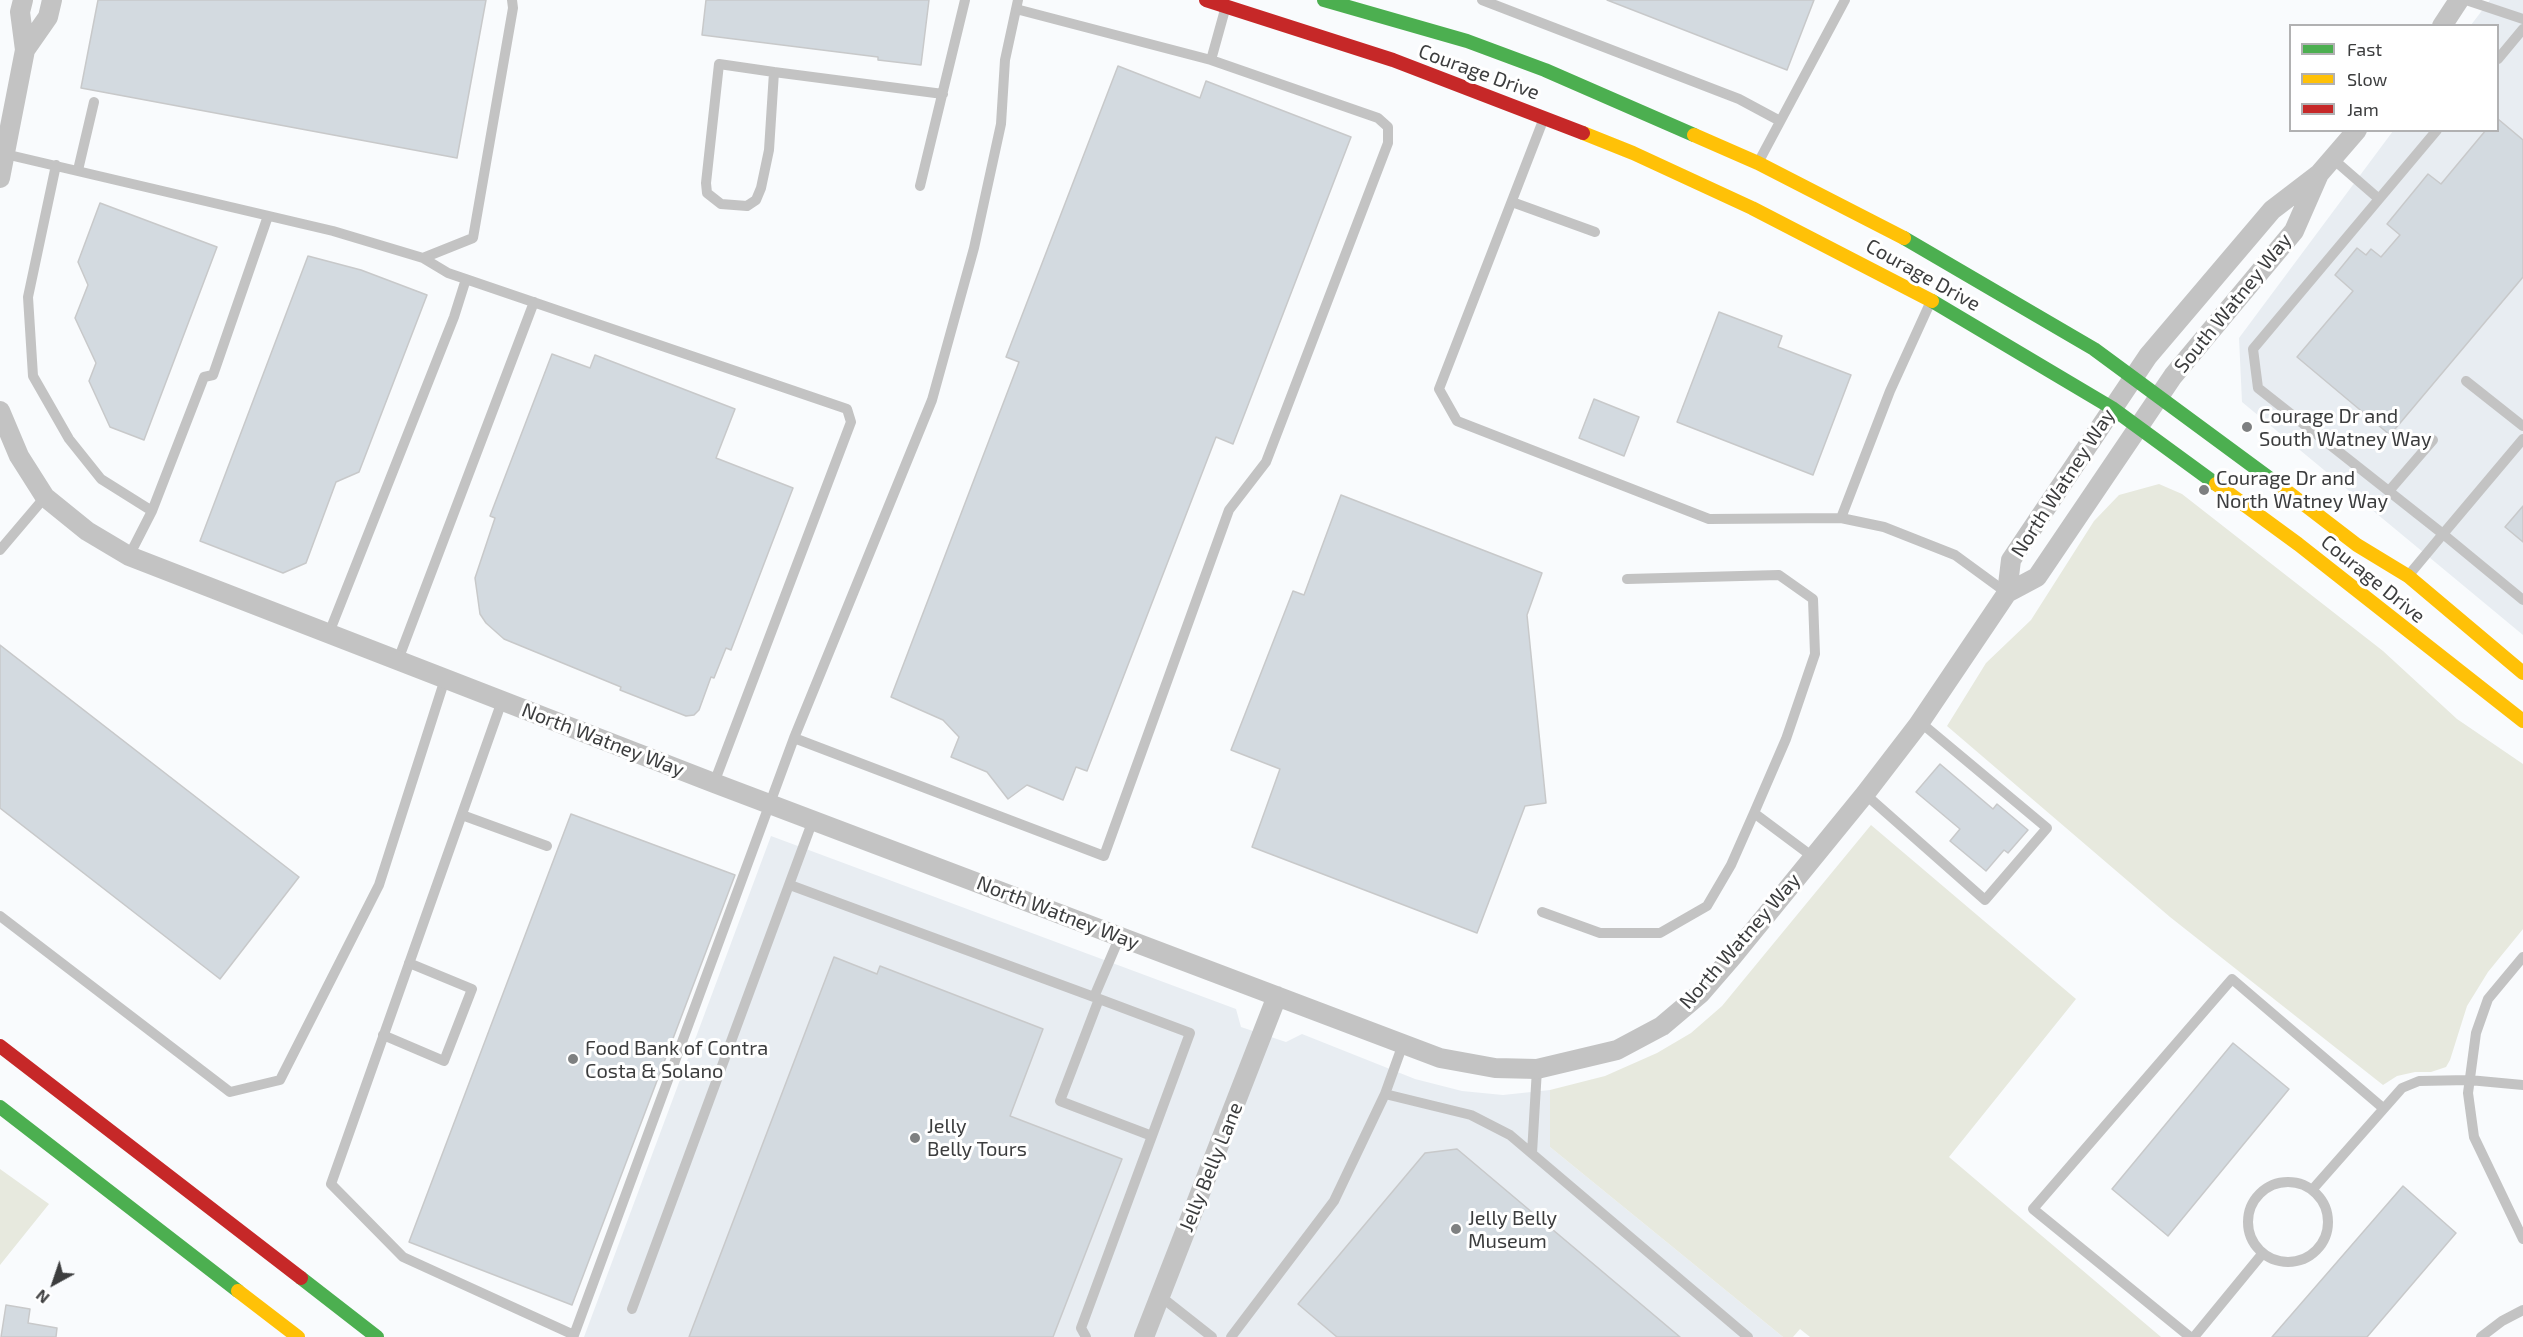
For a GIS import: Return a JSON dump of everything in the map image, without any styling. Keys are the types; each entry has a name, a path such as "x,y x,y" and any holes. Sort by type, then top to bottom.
{"main road":[{"name":"Courage Drive","path":"1206,0 1226,3 1393,60 1633,153 1752,208 1931,300 2112,408 2298,544 2523,722"},
{"name":"Courage Drive","path":"1324,0 1467,41 1545,70 1758,163 1902,237 2013,300 2094,349 2134,377 2357,544 2408,576 2523,672"},
{"path":"0,1046 377,1337"},
{"path":"0,1107 298,1337"}],"street":[{"path":"0,178 25,50 20,12 23,0"},
{"path":"25,50 48,17 52,0"},
{"path":"2443,24 2459,0"},
{"name":"South Watney Way","path":"2134,377 2148,357 2272,210 2319,174 2355,132"},
{"name":"South Watney Way","path":"2138,427 2174,376 2294,231 2319,174"},
{"name":"North Watney Way","path":"0,411 19,456 45,497 87,531 129,556 714,783 1440,1058 1495,1068 1537,1069 1617,1050 1662,1026 1701,993 1865,794 1920,722 2007,593 2011,560 2134,377"},
{"name":"North Watney Way","path":"2007,593 2037,577 2138,427"},
{"name":"Jelly Belly Lane","path":"1144,1337 1277,996"}],"lane":[{"path":"423,258 473,238 513,8 512,0"},
{"path":"920,186 965,0"},
{"path":"1482,0 1739,99 1780,121"},
{"path":"1758,163 1845,0"},
{"path":"2466,0 2523,19"},
{"path":"1211,60 1226,3"},
{"path":"502,700 331,1184 403,1257 574,1335 769,803 794,738 932,400 974,248 1001,124 1005,60 1017,5 1211,60 1378,118 1388,127 1388,143 1266,462 1229,510 1104,856 794,738"},
{"path":"2499,58 2523,29"},
{"path":"774,72 769,150 761,188 756,200 747,206 721,204 707,193 706,183 719,64 943,94"},
{"path":"78,170 94,102"},
{"path":"1544,117 1439,389 1457,421 1709,519 1841,518 1884,527 1955,555 2007,593"},
{"path":"2435,132 2253,349 2258,388 2523,600"},
{"path":"5,154 333,231 423,258 448,273 847,409 851,422 714,783"},
{"path":"2332,159 2379,199"},
{"path":"56,165 28,297 33,376 69,440 101,479 152,511"},
{"path":"1512,202 1595,232"},
{"path":"129,556 152,511 204,377 213,375 268,216"},
{"path":"329,633 454,317 466,279"},
{"path":"1841,518 1890,391 1931,300"},
{"path":"398,660 534,302"},
{"path":"2466,381 2523,426"},
{"path":"2408,576 2523,439"},
{"path":"2389,491 2433,440"},
{"path":"0,550 45,497"},
{"path":"1542,912 1600,933 1660,933 1707,906 1731,865 1786,739 1815,654 1813,599 1779,575 1627,579"},
{"path":"0,916 230,1092 280,1080 379,885 445,679"},
{"path":"1865,794 1985,900 2047,828 1920,722"},
{"path":"1754,813 1814,857"},
{"path":"462,815 547,846"},
{"path":"632,1309 813,820"},
{"path":"790,885 1190,1034 1081,1328 1086,1337"},
{"path":"1120,936 1060,1101 1152,1136"},
{"path":"2523,957 2488,999 2476,1033 2469,1080 2469,1108 2474,1137 2523,1239"},
{"path":"383,1035 444,1060 472,989 409,963"},
{"path":"2263,1253 2192,1337 2033,1209 2232,979 2383,1108"},
{"path":"1231,1337 1334,1201 1385,1094 1403,1044"},
{"path":"1532,1153 1537,1069"},
{"path":"2313,1190 2402,1088 2419,1081 2469,1080 2523,1085"},
{"path":"1385,1094 1471,1115 1510,1135 1748,1337"},
{"path":"2283,1182 2298,1183 2313,1190 2323,1202 2328,1217 2327,1232 2318,1248 2307,1257 2293,1262 2277,1260 2263,1253 2253,1241 2248,1227 2249,1211 2256,1197 2268,1186 2283,1182"},
{"path":"1160,1296 1212,1337"},
{"path":"2481,1337 2502,1321 2523,1310"}],"shaded area":[{"path":"2490,0 2523,0 2523,635 2242,402 2239,338 2392,132 2499,132 2499,24 2472,24"},
{"path":"2159,484 2182,494 2383,651 2457,719 2523,764 2523,929 2488,972 2467,1006 2446,1067 2431,1072 2415,1072 2397,1076 2383,1085 2170,917 1947,726 1986,663 2031,620 2094,521 2119,495"},
{"path":"1871,825 2076,999 1949,1157 2161,1337 1810,1337 1800,1329 1793,1337 1783,1337 1550,1147 1550,1090 1605,1076 1657,1053 1691,1033 1722,1006"},
{"path":"771,836 1236,1009 1241,1027 1286,1042 1302,1034 1415,1079 1462,1091 1503,1095 1550,1090 1550,1147 1783,1337 584,1337"},
{"path":"0,1169 49,1204 0,1265"}],"building":[{"path":"98,0 486,0 457,158 81,88"},
{"path":"706,0 929,0 921,65 878,60 878,57 702,35"},
{"path":"1607,0 1814,0 1787,70"},
{"path":"1118,66 1200,98 1206,81 1351,137 1233,444 1216,437 1087,771 1076,767 1063,800 1027,785 1008,799 987,772 951,757 959,737 943,720 891,697 1019,362 1006,357"},
{"path":"2499,120 2523,140 2523,277 2390,435 2297,357 2353,291 2335,275 2357,248 2366,255 2371,249 2381,257 2400,235 2387,224 2428,174 2441,184 2484,132 2499,132"},
{"path":"100,203 217,247 144,440 110,427 89,381 96,363 75,318 88,285 78,262"},
{"path":"308,256 361,270 427,295 359,472 336,482 306,563 283,573 200,541"},
{"path":"1719,312 1782,336 1778,347 1851,375 1813,475 1677,422"},
{"path":"552,354 590,368 595,355 735,409 716,458 793,488 731,650 726,648 714,678 711,677 699,710 694,715 686,716 620,690 621,687 504,639 486,623 480,614 475,578 495,518 490,516"},
{"path":"1594,399 1639,417 1624,456 1579,438"},
{"path":"1341,495 1542,573 1527,615 1546,803 1525,806 1477,933 1252,847 1280,769 1231,750 1293,591 1304,595"},
{"path":"2523,506 2523,542 2505,527"},
{"path":"0,645 299,877 220,979 0,808"},
{"path":"1940,764 1993,809 1997,804 2028,830 2008,853 2004,850 1986,871 1950,841 1960,829 1916,792"},
{"name":"Food Bank of Contra Costa & Solano","path":"571,814 735,875 572,1305 409,1242"},
{"name":"Jelly Belly Tours","path":"834,957 877,974 880,966 1043,1029 1010,1116 1122,1159 1053,1337 689,1337"},
{"path":"2233,1043 2289,1089 2168,1236 2112,1189"},
{"name":"Jelly Belly Museum","path":"1457,1149 1680,1337 1337,1337 1298,1304 1425,1153"},
{"path":"2403,1186 2456,1233 2367,1337 2272,1337"},
{"path":"6,1305 30,1309 28,1323 57,1328 56,1337 1,1337"}],"traffic: fast":[{"path":"1324,0 1467,41 1545,70 1694,135"},
{"path":"1904,238 2094,349 2284,489"},
{"path":"1932,301 2112,408 2216,484"},
{"path":"0,1107 238,1291"},
{"path":"301,1278 377,1337"}],"traffic: slow":[{"path":"1583,133 1633,153 1752,208 1932,301"},
{"path":"1694,135 1758,163 1904,238"},
{"path":"2216,484 2298,544 2523,721"},
{"path":"2284,489 2357,545 2408,576 2523,673"},
{"path":"238,1291 298,1337"}],"traffic: jam":[{"path":"1206,0 1393,60 1583,133"},
{"path":"0,1046 301,1278"}],"place":[{"name":"Courage Dr and South Watney Way","path":"2247,427"},
{"name":"Courage Dr and North Watney Way","path":"2204,490"},
{"name":"Food Bank of Contra Costa & Solano","path":"573,1059"},
{"name":"Jelly Belly Tours","path":"915,1138"},
{"name":"Jelly Belly Museum","path":"1456,1229"}]}
